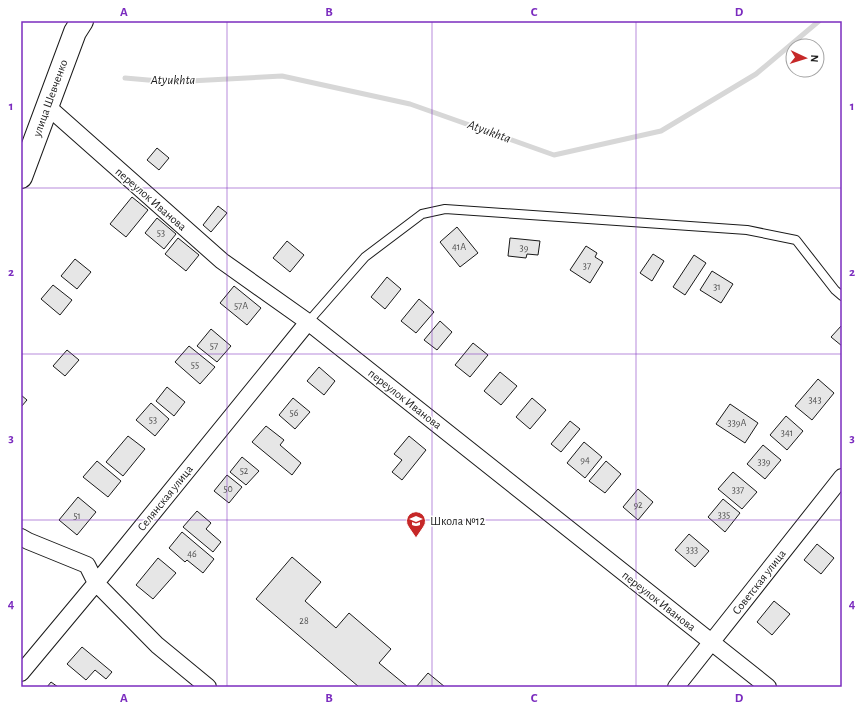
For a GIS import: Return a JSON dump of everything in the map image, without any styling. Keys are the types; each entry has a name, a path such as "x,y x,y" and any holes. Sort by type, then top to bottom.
{"street":[{"name":"улица Шевченко","path":"21,177 75,32 82,21"},
{"name":"переулок Иванова","path":"47,106 222,261 308,322 768,687"},
{"name":"Селянская улица","path":"21,673 308,322"},
{"name":"Советская улица","path":"676,687 842,477"},
{"path":"21,537 87,565 96,583 157,646 208,687"}],"lane":[{"path":"308,322 365,257 422,214 445,209 747,230 796,240 834,290 842,296"}],"building":[{"path":"157,148 169,158 159,170 147,160"},
{"path":"132,197 148,210 126,237 110,224"},
{"path":"218,206 227,213 211,232 203,225"},
{"path":"157,218 176,234 164,249 145,233"},
{"path":"457,227 478,253 460,267 440,242"},
{"path":"178,238 199,255 186,271 165,254"},
{"path":"510,238 540,241 538,255 527,254 526,258 508,256"},
{"path":"287,241 304,255 290,272 273,258"},
{"path":"586,246 597,253 595,257 603,262 590,283 570,270"},
{"path":"653,254 664,261 652,281 640,273"},
{"path":"694,255 706,263 685,295 673,287"},
{"path":"75,259 91,272 77,289 61,276"},
{"path":"712,271 733,284 721,303 700,290"},
{"path":"387,277 401,289 385,309 371,297"},
{"path":"53,285 72,300 60,315 41,299"},
{"path":"234,286 261,308 247,325 220,303"},
{"path":"419,299 434,312 416,333 401,321"},
{"path":"440,321 452,332 437,350 424,340"},
{"path":"842,325 842,346 831,337"},
{"path":"211,329 231,346 217,362 197,346"},
{"path":"473,343 488,355 470,377 455,365"},
{"path":"189,346 215,367 200,384 175,362"},
{"path":"67,350 79,360 65,376 53,366"},
{"path":"319,367 335,381 324,395 307,381"},
{"path":"500,372 517,386 501,405 484,391"},
{"path":"818,379 834,393 812,420 795,406"},
{"path":"167,387 185,402 174,416 156,401"},
{"path":"21,395 27,400 21,407"},
{"path":"293,398 310,412 295,429 279,415"},
{"path":"532,398 546,410 530,429 516,417"},
{"path":"151,403 169,419 155,436 136,420"},
{"path":"730,404 758,423 745,443 716,424"},
{"path":"786,416 803,431 787,450 770,435"},
{"path":"570,421 580,429 561,452 551,444"},
{"path":"266,426 284,440 280,445 301,463 292,475 252,442"},
{"path":"128,436 145,449 123,476 106,462"},
{"path":"409,436 426,450 402,480 392,472 402,460 394,454"},
{"path":"584,442 602,457 585,478 567,463"},
{"path":"763,445 781,460 765,479 747,464"},
{"path":"242,457 259,471 246,485 230,472"},
{"path":"97,461 121,481 108,497 83,477"},
{"path":"606,461 621,474 605,493 589,481"},
{"path":"733,472 757,492 742,509 718,489"},
{"path":"227,475 242,487 229,503 214,491"},
{"path":"638,489 653,502 638,520 623,507"},
{"path":"78,497 96,512 77,535 59,520"},
{"path":"723,499 740,513 725,532 708,517"},
{"path":"197,511 211,523 206,529 221,542 213,552 183,527"},
{"path":"182,532 214,559 203,573 187,560 185,562 169,548"},
{"path":"689,534 709,551 695,567 675,550"},
{"path":"817,544 834,558 821,574 804,560"},
{"path":"292,557 321,582 305,601 336,628 349,613 391,649 379,663 408,687 359,687 256,599"},
{"path":"158,558 176,573 153,599 136,585"},
{"path":"774,601 790,614 772,635 757,622"},
{"path":"82,647 112,672 106,679 95,670 86,680 67,664"},
{"path":"428,673 445,687 416,687"},
{"path":"51,682 58,687 47,687"}],"waterway":[{"name":"Atyukhta","path":"125,78 171,82 282,76 410,104 554,155 661,131 756,74 819,21"}],"place":[{"name":"Школа №12","path":"416,538"}]}
